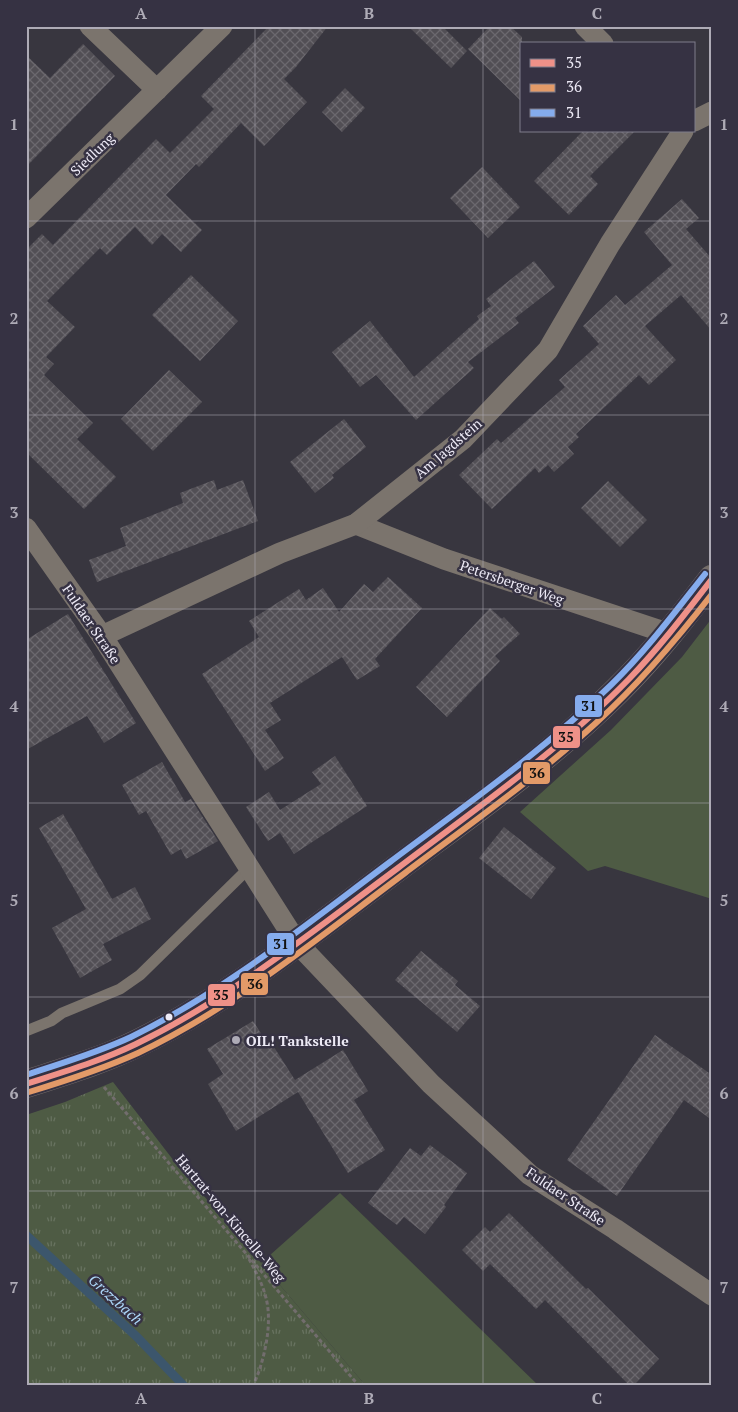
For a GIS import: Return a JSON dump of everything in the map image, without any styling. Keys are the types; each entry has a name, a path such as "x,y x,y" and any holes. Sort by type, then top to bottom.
{"main road":[{"path":"26,1084 97,1061 173,1025 227,992 297,943 508,784 587,720 670,634 712,579"}],"street":[{"path":"90,26 157,90"},
{"name":"Siedlung","path":"26,218 222,26"},
{"path":"585,26 601,42"},
{"path":"696,120 712,112"},
{"name":"Am Jagdstein","path":"102,636 280,553 356,524 463,439 548,350 610,244 682,132"},
{"name":"Petersberger Weg","path":"356,524 444,559 670,634"},
{"name":"Fuldaer Straße","path":"26,528 102,636 297,943 431,1084 530,1175 615,1229 712,1295"}],"lane":[{"path":"26,1031 51,1021 62,1013 120,989 140,975 250,868"}],"path":[{"name":"Hartrat-von-Kincelle-Weg","path":"97,1061 104,1086 359,1386"},
{"path":"245,1252 258,1276 267,1299 268,1325 266,1350 253,1386"}],"green space":[{"path":"712,618 712,899 605,866 588,871 520,812 611,730 682,657"},
{"path":"113,1082 174,1161 366,1386 26,1386 26,1115 65,1102"},
{"path":"340,1193 539,1386 366,1386 261,1263"}],"building":[{"path":"269,26 328,26 296,67 284,79 307,102 264,146 241,123 199,167 196,164 166,195 202,230 181,252 162,234 152,245 135,227 107,255 100,248 47,301 75,327 46,357 54,364 44,375 93,423 77,439 116,477 84,509 26,452 26,250 42,234 53,245 156,139 170,153 214,109 201,96"},
{"path":"408,26 442,26 467,51 451,68"},
{"path":"490,26 510,26 522,37 522,42 520,42 520,100 468,49"},
{"path":"83,44 115,76 26,167 26,55 50,78"},
{"path":"345,88 365,108 342,132 322,112"},
{"path":"582,132 634,132 590,176 598,184 569,215 534,181"},
{"path":"482,167 520,207 488,238 450,198"},
{"path":"682,199 699,218 686,229 712,259 712,331 681,295 645,326 676,360 649,385 639,375 576,434 579,437 568,447 574,454 554,472 548,465 539,473 535,468 492,509 459,475 497,439 501,443 565,387 559,380 599,344 583,326 616,295 625,305 672,265 644,232"},
{"path":"534,261 555,287 515,318 519,323 468,362 474,368 416,420 376,375 360,387 332,352 370,321 414,377 479,319 477,316 491,306 486,299"},
{"path":"191,275 238,321 200,361 152,315"},
{"path":"169,370 202,402 153,451 121,419"},
{"path":"344,419 366,447 332,475 334,478 315,493 290,462"},
{"path":"214,480 217,490 243,480 258,521 97,582 89,560 126,546 120,528 183,503 180,493"},
{"path":"608,481 647,520 620,547 581,508"},
{"path":"388,577 422,608 375,659 380,666 357,680 342,657 270,703 281,720 265,730 284,758 265,771 202,674 259,637 249,621 299,589 306,600 323,588 339,612 364,584 373,592"},
{"path":"490,608 502,619 504,617 520,634 495,656 500,661 447,717 416,687"},
{"path":"68,614 136,723 104,743 87,716 26,750 26,640"},
{"path":"335,756 367,806 294,854 280,833 268,841 246,807 269,792 280,810 321,784 312,772"},
{"path":"162,762 185,802 191,799 218,841 186,859 181,849 171,855 146,811 139,815 122,785"},
{"path":"63,814 112,899 135,887 151,919 103,944 112,960 80,978 52,928 86,909 39,828"},
{"path":"504,827 556,868 531,899 479,858"},
{"path":"421,951 458,981 455,985 480,1006 457,1032 395,980"},
{"path":"253,1021 269,1046 272,1044 295,1080 343,1050 368,1091 354,1100 385,1150 348,1173 298,1092 236,1131 208,1084 223,1074 207,1049"},
{"path":"655,1035 712,1075 712,1120 684,1100 617,1196 567,1160"},
{"path":"430,1145 467,1173 444,1205 446,1207 425,1234 404,1217 397,1225 368,1203 410,1148 421,1156"},
{"path":"509,1213 659,1359 633,1386 630,1386 545,1300 536,1309 490,1264 483,1271 462,1250 485,1227 490,1232"}],"waterway":[{"name":"Grezzbach","path":"26,1235 137,1337 184,1386"}],"transit line":[{"name":"31","path":"26,1075 79,1058 131,1037 166,1019 265,956 504,777 585,709 636,659 705,574"},
{"name":"35","path":"26,1084 109,1056 171,1026 238,985 303,939 546,755 629,679 672,630 712,579"},
{"name":"36","path":"29,1092 70,1079 138,1053 174,1035 209,1014 276,970 551,762 613,707 643,676 672,644 712,594"}],"place":[{"name":"OIL! Tankstelle","path":"236,1040"}]}
